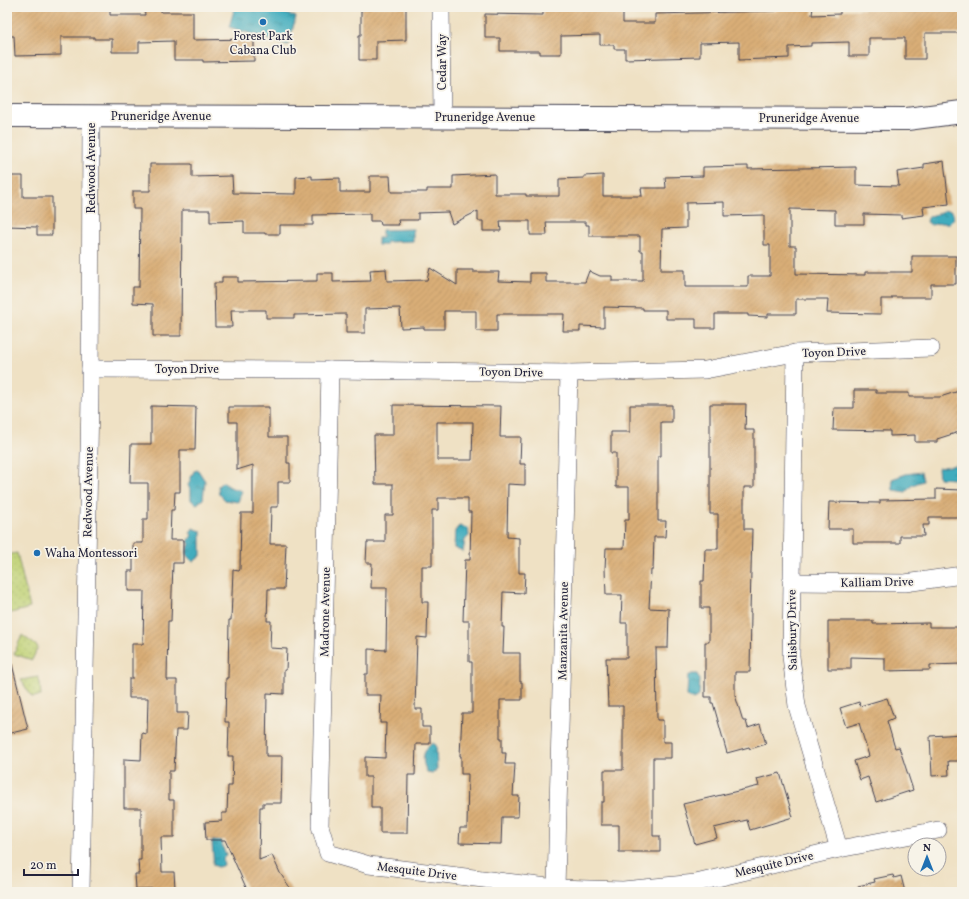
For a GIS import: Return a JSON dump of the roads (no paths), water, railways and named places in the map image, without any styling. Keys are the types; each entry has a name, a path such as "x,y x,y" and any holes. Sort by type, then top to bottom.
{"main road":[{"name":"Pruneridge Avenue","path":"7,116 907,119 962,112"}],"street":[{"name":"Cedar Way","path":"441,7 442,117"},
{"name":"Redwood Avenue","path":"81,892 90,369 91,116"},
{"name":"Toyon Drive","path":"90,369 569,373 705,370 795,353 931,348"},
{"name":"Salisbury Drive","path":"795,353 791,656 797,706 839,849"},
{"name":"Madrone Avenue","path":"328,853 320,826 330,370"},
{"name":"Manzanita Avenue","path":"556,888 569,373"},
{"name":"Kalliam Drive","path":"791,582 905,583 962,575"},
{"path":"839,849 938,830"},
{"name":"Mesquite Drive","path":"328,853 369,865 556,888 623,890 696,883 839,849"}],"water":[{"name":"Forest Park Cabana Club","path":"235,7 266,7 296,17 288,45 229,27"},
{"path":"948,210 952,212 954,217 950,223 931,225 927,222 930,216"},
{"path":"413,229 413,241 386,242 386,245 378,245 378,238 382,238 382,230"},
{"path":"962,464 962,480 959,481 955,479 939,478 938,468"},
{"path":"198,470 205,481 203,499 197,504 191,500 191,490 188,485 194,471"},
{"path":"921,472 923,481 912,485 906,492 893,490 892,479 906,474"},
{"path":"222,482 232,488 242,491 238,502 225,500 219,494 218,486"},
{"path":"459,526 468,528 469,536 465,540 463,552 454,548 455,531"},
{"path":"193,528 201,531 201,556 193,562 187,556 187,550 190,544 188,542 192,535 190,533"},
{"path":"697,674 700,680 699,696 693,700 687,696 688,676"},
{"path":"432,743 436,745 437,770 432,773 427,772 423,760 424,753"},
{"path":"219,839 226,854 223,859 224,865 218,867 213,865 212,841"}],"place":[{"name":"Forest Park Cabana Club","path":"263,22"},
{"name":"Waha Montessori","path":"37,553"}]}
